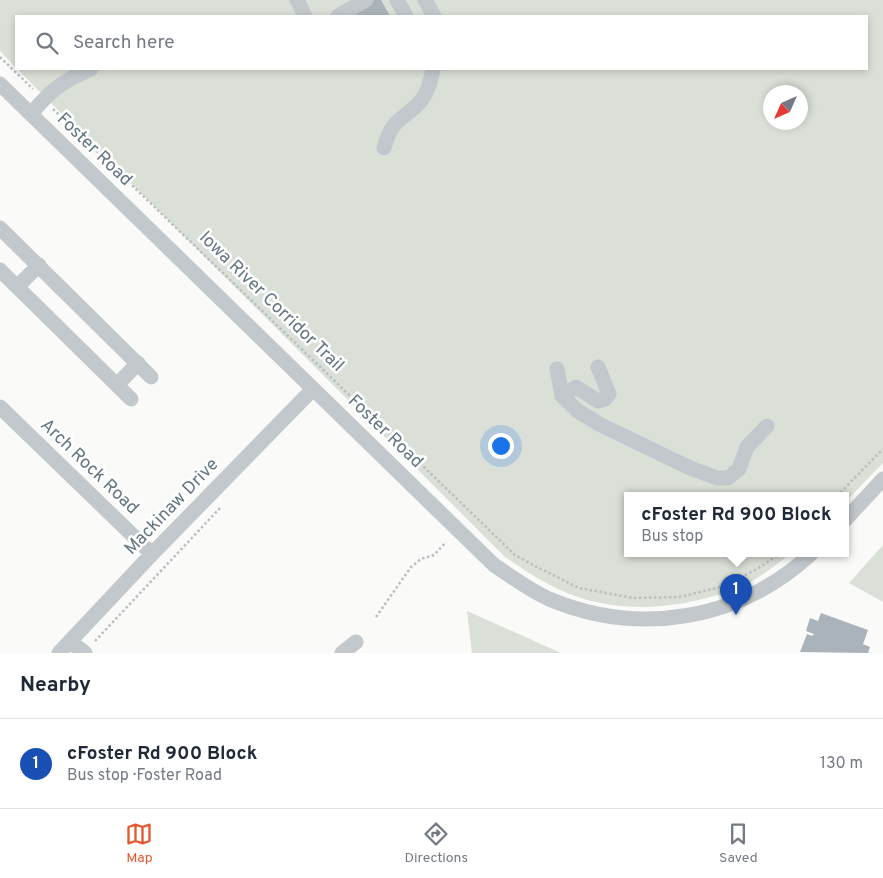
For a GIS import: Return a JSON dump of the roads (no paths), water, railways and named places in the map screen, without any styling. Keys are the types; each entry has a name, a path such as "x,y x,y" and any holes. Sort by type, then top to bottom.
{"street":[{"path":"297,0 304,15"},
{"path":"340,15 366,0"},
{"path":"397,0 405,15"},
{"path":"425,0 433,15"},
{"path":"31,114 48,94 70,77 88,70"},
{"path":"384,148 388,133 397,121 420,101 431,83 433,70"},
{"name":"Foster Road","path":"3,93 31,114 494,564 524,585 547,598 572,608 598,615 641,619 683,617 714,610 743,600 771,585 808,557"},
{"path":"0,228 151,377"},
{"path":"17,287 39,265"},
{"path":"0,270 132,399"},
{"path":"117,384 138,363"},
{"path":"562,396 576,387 598,401 606,399 608,394 598,367"},
{"path":"557,369 562,396 578,411 598,424 673,460 717,478 728,478 739,469 747,447 767,426"},
{"name":"Mackinaw Drive","path":"59,653 152,554 314,389"},
{"name":"Arch Rock Road","path":"0,407 152,554"},
{"path":"849,516 883,479"},
{"path":"71,642 87,650"},
{"path":"342,653 356,642"}],"place":[{"name":"cFoster Rd 900 Block","path":"736,615"}]}
